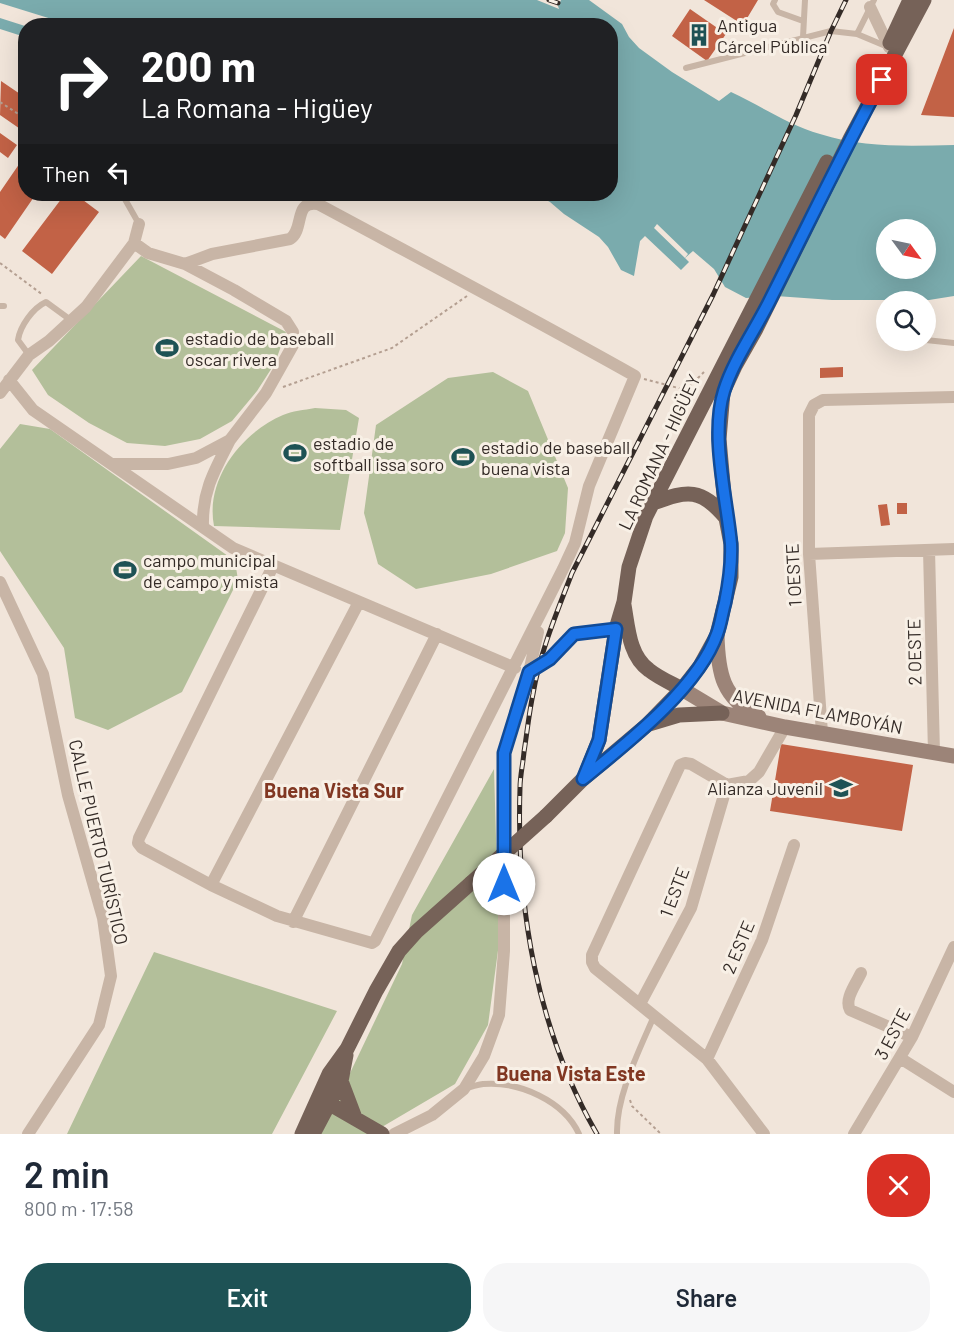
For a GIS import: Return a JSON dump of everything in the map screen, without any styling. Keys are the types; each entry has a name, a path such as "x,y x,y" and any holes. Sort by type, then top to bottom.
{"main road":[{"path":"750,325 845,138 910,0"},
{"path":"845,138 924,0"},
{"name":"LA ROMANA - HIGÜEY","path":"583,779 599,740 616,629 624,602 629,567 646,516 750,325"},
{"name":"LA ROMANA - HIGÜEY","path":"313,1134 324,1101 329,1074 347,1049 399,951 416,932 546,816 583,779 647,725 682,689 700,666 717,634 731,577 731,544 726,518 719,439 723,392 750,325"},
{"path":"653,503 671,497 696,494 712,502 726,518"},
{"path":"624,602 630,641 637,658 647,670 682,689"},
{"path":"647,725 679,715 722,713"},
{"name":"LA ROMANA - HIGÜEY","path":"302,1134 324,1101 341,1081 347,1049"},
{"path":"341,1081 355,1118"},
{"path":"324,1101 382,1134"}],"street":[{"path":"872,4 889,47"},
{"path":"185,264 212,254 290,239 296,231 302,209 310,203 318,204 528,316 634,376 589,486 574,543 542,613 375,941 369,944 277,916 211,885 142,848 138,843 273,566"},
{"path":"0,393 29,356 86,307 134,243 139,224"},
{"path":"134,243 148,253 185,264 234,290 286,321 293,332 293,345 266,393 230,440 208,482 202,509 203,526"},
{"path":"9,380 33,410 233,548 515,668"},
{"name":"1 OESTE","path":"822,733 808,554 809,415 814,405 823,400 954,397"},
{"path":"114,464 168,464 196,458 230,440"},
{"path":"808,554 954,549"},
{"name":"2 OESTE","path":"929,550 934,753"},
{"name":"CALLE PUERTO TURÍSTICO","path":"0,582 43,674 68,795 103,918 111,975 99,1025 28,1134"},
{"path":"211,885 358,602"},
{"path":"394,1134 432,1115 464,1089 484,1056 499,1016 504,951 504,753 529,672 542,613"},
{"path":"529,672 550,659 574,634 616,629"},
{"path":"293,922 437,634"},
{"path":"717,634 721,676 729,692 743,709 778,726 759,772 749,781 727,785 691,764 680,765 592,955 592,962 595,968 707,1059 764,1134"},
{"name":"AVENIDA FLAMBOYÁN","path":"682,689 722,713 778,726 954,756"},
{"name":"1 ESTE","path":"640,1004 691,908 727,785"},
{"name":"2 ESTE","path":"707,1059 762,940 794,845"},
{"name":"3 ESTE","path":"854,1134 912,1037 954,947"},
{"path":"861,973 848,999 850,1010 912,1037"},
{"path":"900,1058 954,1092"}],"lane":[{"path":"774,0 773,4 778,12 803,21"},
{"path":"803,37 805,0"},
{"path":"857,34 872,4"},
{"path":"686,68 831,31 857,34 889,47"},
{"path":"126,201 139,224"},
{"path":"29,356 18,340 19,331 40,305 46,302 72,321"},
{"path":"936,341 954,343"},
{"path":"617,1134 617,1120 629,1076 654,1016"},
{"path":"464,1089 483,1084 527,1090 555,1104 573,1122 579,1134"}],"path":[{"path":"0,102 18,114"},
{"path":"0,263 46,297"},
{"path":"266,393 392,348 476,290"},
{"path":"634,376 686,390"},
{"path":"628,1097 632,1106 662,1134"}],"green space":[{"name":"estadio de baseball oscar rivera","path":"141,256 286,332 275,363 257,391 232,421 200,439 165,446 127,443 89,423 48,395 32,370"},
{"name":"estadio de baseball buena vista","path":"493,372 528,391 568,488 565,533 557,551 491,574 416,589 378,564 364,513 376,425 448,378"},
{"name":"estadio de softball issa soro","path":"315,408 346,410 359,418 340,530 214,526 215,492 229,460 240,446 253,433 283,415"},
{"name":"campo municipal de campo y mista","path":"20,424 50,429 235,561 238,580 182,692 108,730 75,718 64,648 0,551 0,449"},
{"path":"494,769 499,943 488,1025 455,1084 370,1134 321,1134 402,964 412,915"},
{"path":"154,952 337,1011 272,1134 67,1134"}],"water":[{"path":"0,0 537,0 559,9 561,0 589,0 614,18 18,18 18,35 0,29"},
{"path":"618,21 639,48 719,101 731,92 797,126 853,142 886,145 954,145 954,296 936,299 936,291 876,291 876,300 776,296 746,298 725,287 714,269 693,251 685,258 689,262 681,270 645,236 640,241 634,276 621,270 608,247 599,237 548,201 618,201"}],"pier":[{"path":"0,3 48,18 18,18 18,24 0,18"},
{"path":"657,224 688,254 685,258 654,228"}],"building":[{"path":"704,0 758,0 743,25"},
{"name":"Antigua Cárcel Pública","path":"690,9 726,34 707,61 672,36"},
{"path":"954,28 954,117 921,115"},
{"path":"1,81 18,93 18,127 0,115"},
{"path":"0,133 17,145 8,158 0,152"},
{"path":"18,166 18,201 31,201 5,239 0,235 0,192"},
{"path":"60,201 84,201 99,212 52,274 22,251"},
{"path":"843,367 843,377 820,378 820,368"},
{"path":"897,503 907,503 907,514 897,514"},
{"path":"887,504 890,525 881,526 878,505"},
{"name":"Alianza Juvenil","path":"781,744 913,765 902,831 770,811"}],"railway":[{"path":"549,0 558,3"},
{"path":"597,1134 576,1094 559,1053 534,967 527,923 522,878 520,784 536,678 572,573 713,295 846,0"}],"place":[{"name":"Antigua Cárcel Pública","path":"699,35"},
{"name":"estadio de baseball oscar rivera","path":"167,348"},
{"name":"estadio de softball issa soro","path":"295,453"},
{"name":"estadio de baseball buena vista","path":"463,457"},
{"name":"campo municipal de campo y mista","path":"125,570"},
{"name":"Alianza Juvenil","path":"841,788"}],"district":[{"name":"Buena Vista Sur","path":"334,790"},
{"name":"Buena Vista Este","path":"571,1073"}],"route":[{"path":"504,884 504,753 529,672 550,659 574,634 616,629 599,740 583,779 647,725 682,689 700,666 717,634 731,577 731,544 726,518 719,439 723,392 882,80"}]}
